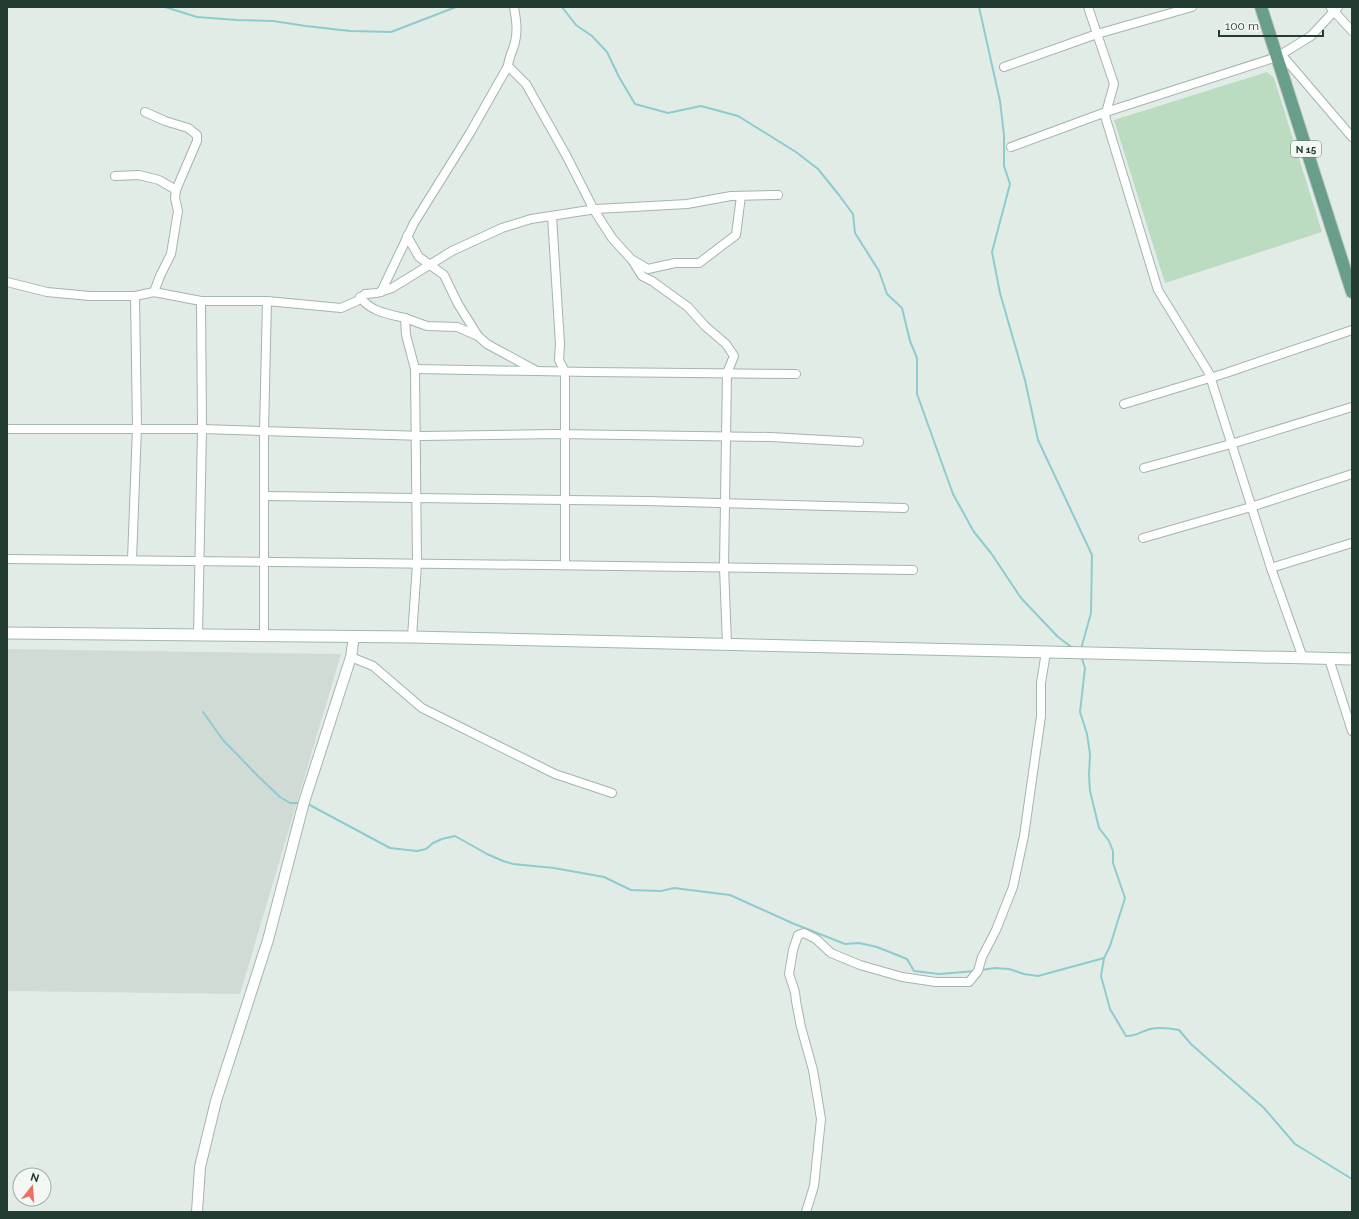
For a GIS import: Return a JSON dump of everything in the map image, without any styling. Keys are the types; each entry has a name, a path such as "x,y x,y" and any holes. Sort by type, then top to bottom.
{"main road":[{"name":"N 15","path":"1261,7 1279,56 1352,292"},
{"path":"7,633 412,637 1352,659"}],"street":[{"path":"381,292 414,223 470,133 508,66 509,58 515,43 517,29 514,7"},
{"path":"1088,7 1114,84 1105,116 1158,290 1209,374 1271,568 1303,658"},
{"path":"1004,67 1097,34 1192,7"},
{"path":"1011,147 1106,112 1279,56 1311,36 1334,8 1352,31"},
{"path":"1279,56 1352,137"},
{"path":"508,66 526,84 594,210 612,238 631,260 642,276 652,281 688,307 705,326 726,344 734,356 727,373 724,567 727,644"},
{"path":"145,112 165,121 188,128 197,135 198,141 176,190 178,211 171,254 154,292"},
{"path":"115,176 139,175 153,178 176,190"},
{"path":"7,282 47,292 90,296 135,296 154,292 201,301 267,301 341,308 356,301 365,294 381,292 392,288 452,251 502,228 530,219 594,210 687,204 731,196 778,195"},
{"path":"631,260 648,269 675,264 699,263 736,235 741,196"},
{"path":"552,216 560,344 559,360 565,372 565,565"},
{"path":"407,236 419,257 431,264 444,275 458,304 478,336 487,344 536,371"},
{"path":"132,560 137,428 135,296"},
{"path":"360,297 366,305 384,313 405,318 427,326 457,327 478,336"},
{"path":"198,635 202,429 201,301"},
{"path":"264,635 264,431 267,301"},
{"path":"405,318 406,335 415,368 416,564 412,637"},
{"path":"1124,404 1210,378 1352,330"},
{"path":"415,368 565,372 796,374"},
{"path":"1144,468 1232,444 1352,407"},
{"path":"7,429 137,428 415,435 565,434 726,436 859,442"},
{"path":"1143,538 1251,507 1352,474"},
{"path":"264,496 565,500 904,508"},
{"path":"1271,568 1352,543"},
{"path":"7,560 132,560 913,570"},
{"path":"197,1212 200,1167 216,1101 268,940 304,802 351,657 354,636"},
{"path":"806,1212 814,1186 821,1119 813,1070 801,1027 795,992 789,974 794,943 798,935 804,933 816,940 831,954 860,965 902,977 936,982 969,982 978,971 982,957 996,930 1013,887 1024,836 1041,716 1040,683 1046,652"},
{"path":"351,657 373,666 422,708 555,774 612,793"},
{"path":"1329,659 1352,731"}],"shaded area":[{"path":"7,649 341,654 240,994 7,991"}],"green space":[{"path":"1267,72 1274,78 1322,232 1165,283 1114,120"}],"waterway":[{"path":"165,7 197,17 273,21 350,31 391,32 456,7"},
{"path":"562,7 576,25 592,36 607,52 619,77 635,104 668,113 701,106 738,116 796,152 818,169 839,195 853,214 855,233 879,271 887,294 902,308 910,341 917,358 917,394 953,494 974,532 991,553 1021,598 1058,637 1074,649"},
{"path":"979,7 1000,101 1004,135 1004,166 1010,184 992,252 1000,293 1025,380 1038,440 1092,555 1091,613 1081,649"},
{"path":"1081,656 1085,668 1080,712 1087,734 1090,754 1090,791 1099,828 1109,841 1113,851 1113,863 1125,898 1110,946 1104,958 1101,976 1110,1009 1126,1036 1132,1036 1154,1028 1179,1030 1191,1044 1264,1108 1295,1144 1352,1179"},
{"path":"203,712 223,740 280,797 290,803 300,803"},
{"path":"306,803 390,848 417,851 426,849 433,843 442,839 455,836 503,861 513,864 554,868 604,877 631,890 661,891 674,888 730,895 792,923 845,944 859,943 877,947 907,959 914,971 939,974 975,971"},
{"path":"981,970 995,968 1009,969 1024,974 1038,976 1104,958"}]}
